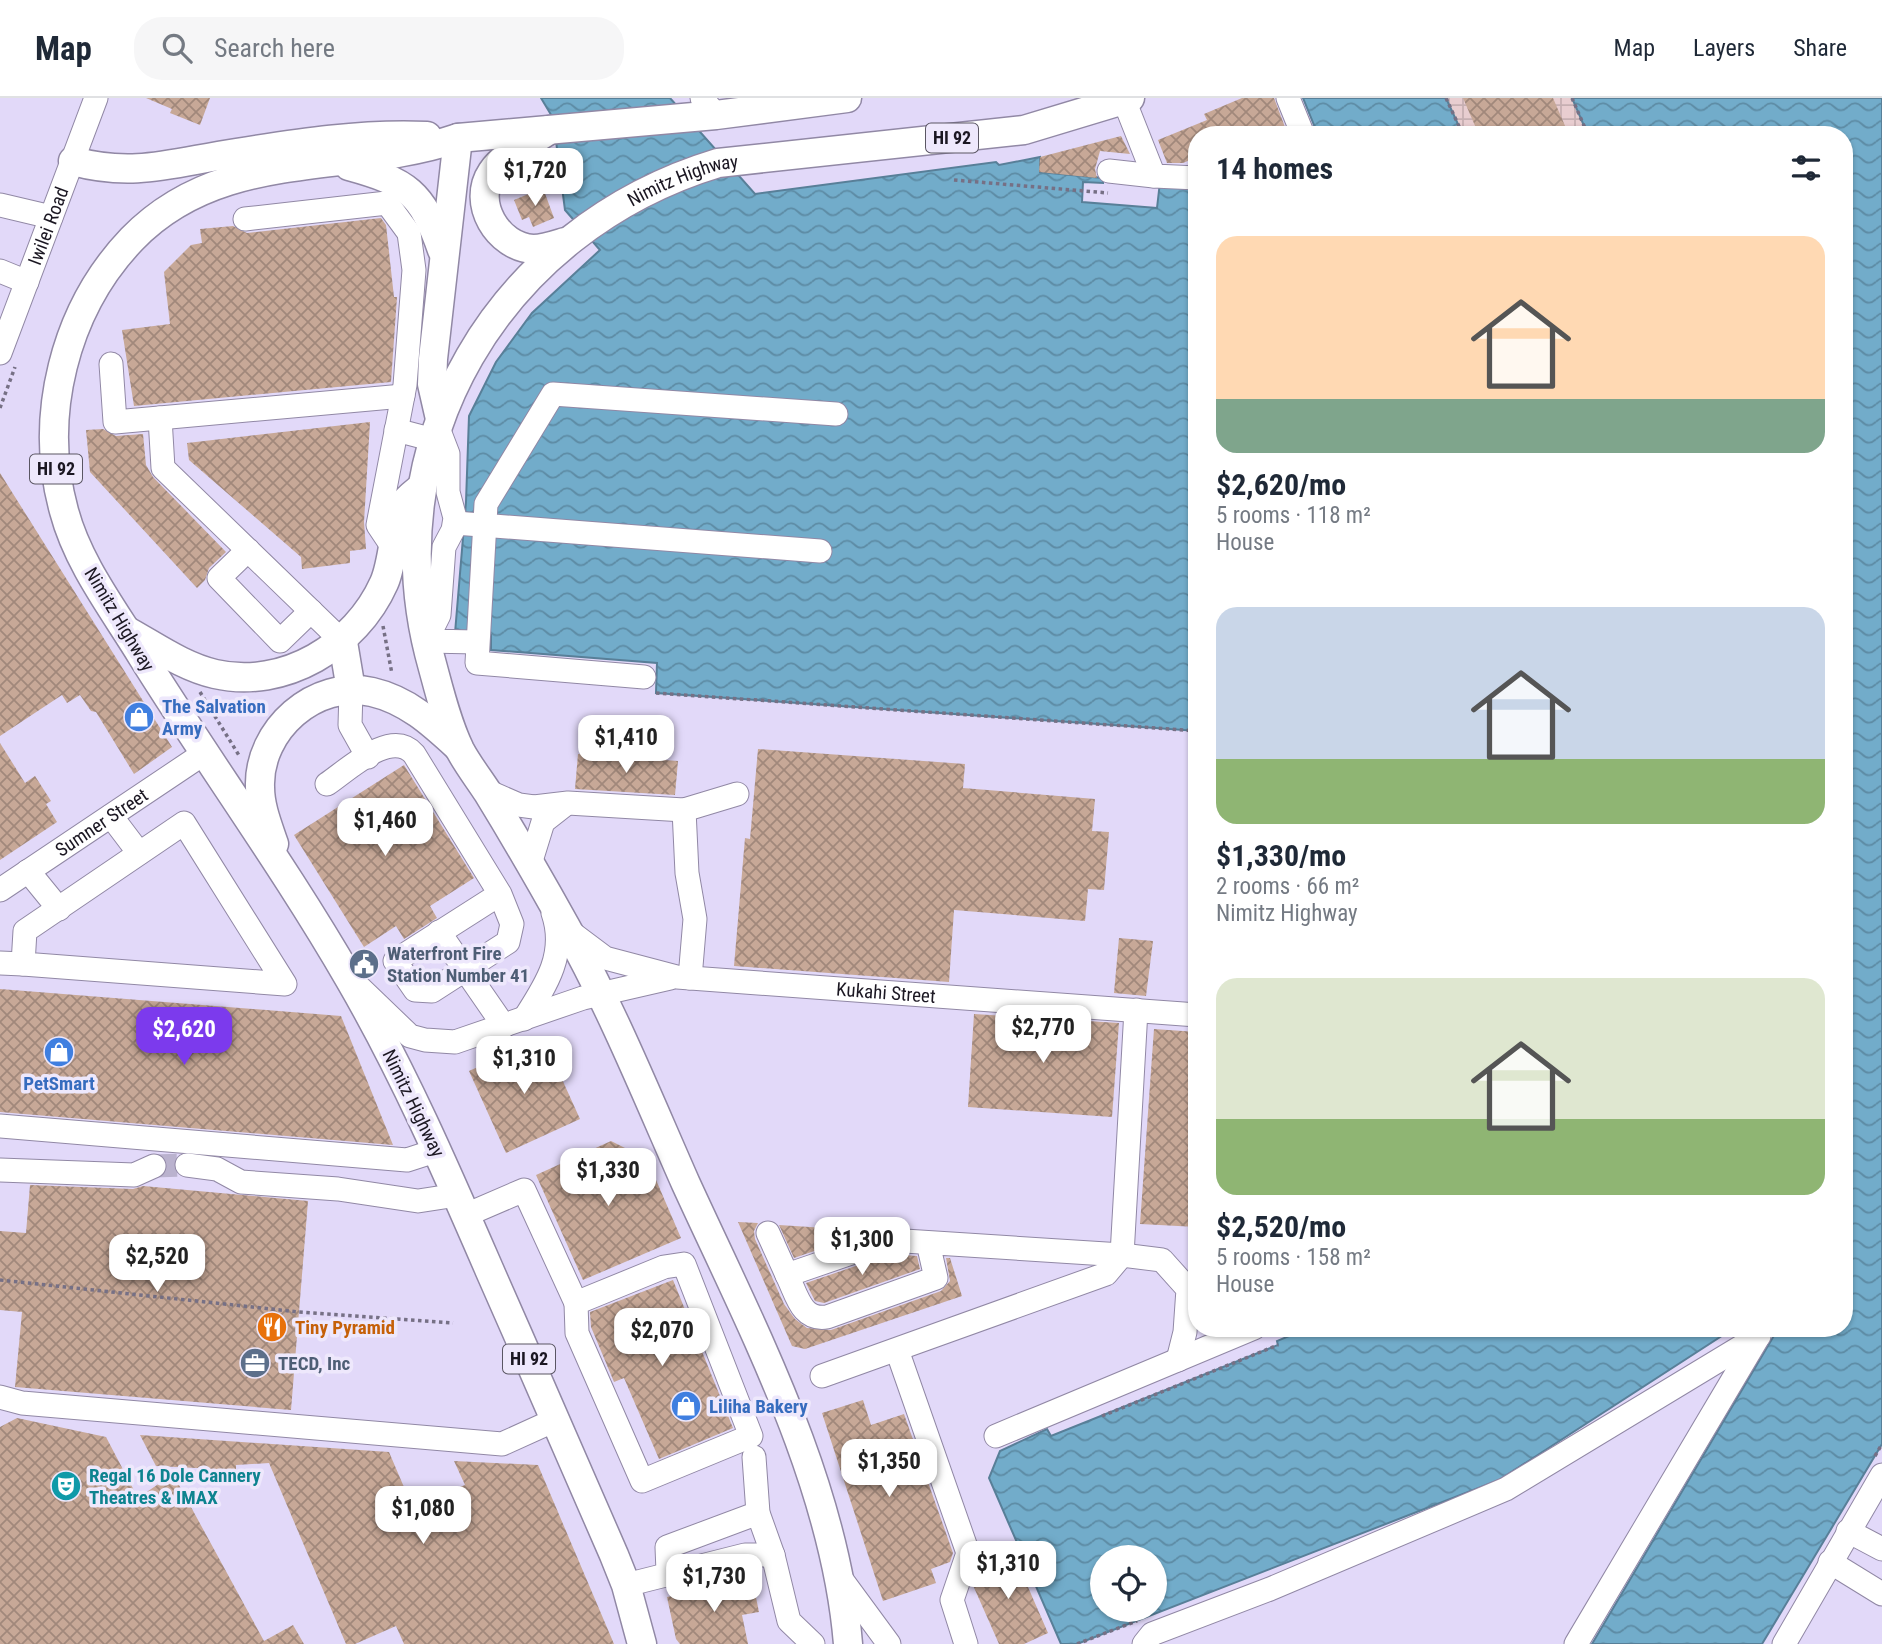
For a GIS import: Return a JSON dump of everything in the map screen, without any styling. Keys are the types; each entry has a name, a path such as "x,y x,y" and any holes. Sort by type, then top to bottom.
{"main road":[{"name":"Nimitz Highway","path":"642,1644 626,1585 405,1078 348,977 203,754 74,540 58,487 53,433 55,405 75,325 87,300 116,257 153,220 196,191 281,167 430,148 458,138 707,109 847,98"},
{"name":"Nimitz Highway","path":"848,1644 838,1575 820,1503 791,1424 719,1255 601,995 568,930 459,748 426,640 418,551 424,484 437,429 463,368 495,317 537,267 573,236 641,193 681,174 718,163 1024,130 1127,99"},
{"path":"551,128 493,170 487,182 485,199 495,228 511,241 535,249 573,236"},
{"path":"73,161 105,170 157,168 245,151 383,134 458,138 443,264 420,357 432,384 437,429"},
{"path":"331,161 388,176 409,189 431,219 443,264"},
{"path":"127,631 198,669 234,677 284,671 343,642 376,599 391,565 402,505 424,484"},
{"path":"343,642 351,690"},
{"path":"284,875 263,811 259,786 263,759 276,730 299,707 326,695 351,690 372,692 422,714 459,748"}],"street":[{"name":"Iwilei Road","path":"8,359 27,282 96,98"},
{"path":"1288,98 1299,126"},
{"path":"1127,99 1154,176"},
{"path":"1112,182 1154,176 1188,178"},
{"path":"245,219 387,203 409,233 420,357 403,396 378,525 394,549"},
{"path":"0,205 51,217"},
{"path":"414,270 443,264"},
{"path":"0,271 27,282"},
{"path":"111,364 115,422 403,396"},
{"path":"650,685 477,663 486,504 553,394 836,414"},
{"path":"160,418 163,468 343,642"},
{"path":"396,430 437,429 448,454 448,492 455,523 444,547 439,615 426,640 477,642"},
{"path":"455,523 820,551"},
{"path":"248,550 219,578 280,641 311,611"},
{"path":"351,690 350,725 368,757"},
{"path":"327,784 368,757 394,744 410,750 500,894 512,924 511,937 467,971 432,991 420,992 411,986 395,961 500,894"},
{"name":"Sumner Street","path":"0,890 203,754"},
{"path":"487,791 519,805 534,807 568,803 684,810 737,794"},
{"path":"530,864 543,822 568,803"},
{"path":"683,977 695,919 687,873 684,810"},
{"path":"111,816 139,853"},
{"path":"0,963 285,984 184,823 24,931 23,964"},
{"path":"28,871 59,909"},
{"path":"439,932 467,971 514,1023 549,981 557,957 558,928 546,893"},
{"name":"Kukahi Street","path":"568,930 605,958 683,977 1188,1014"},
{"name":"Kukahi Street","path":"348,977 384,1009 397,1027 425,1040 455,1042 583,998 683,977"},
{"path":"822,1376 1106,1274 1122,1255 1136,1010"},
{"path":"0,1126 407,1160 438,1150"},
{"path":"187,1165 217,1169 241,1181 338,1189 461,1205 524,1190 576,1303 577,1333 642,1481 751,1436 684,1264"},
{"path":"0,1170 134,1175 154,1166"},
{"path":"768,1233 804,1312 815,1319 936,1278 928,1243"},
{"path":"787,1275 889,1240 1162,1260 1188,1289 1185,1332 1178,1360"},
{"path":"576,1303 664,1267 719,1255"},
{"path":"996,1436 1233,1337"},
{"path":"1144,1644 1152,1634 1270,1589 1506,1489 1757,1337"},
{"path":"1576,1644 1758,1337"},
{"path":"897,1350 968,1553 952,1600 966,1644"},
{"path":"0,1397 22,1403 318,1426 502,1444 555,1420"},
{"path":"754,1457 758,1513 773,1555 789,1620 813,1644"},
{"path":"1784,1644 1848,1531 1879,1485"},
{"path":"668,1572 667,1547 758,1513"},
{"path":"1848,1531 1882,1549"},
{"path":"626,1585 668,1572 745,1555 773,1555"},
{"path":"1830,1562 1882,1594"},
{"path":"838,1575 889,1644"}],"path":[{"path":"1446,98 1459,126"},
{"path":"1572,98 1584,126"},
{"path":"954,180 1112,182"},
{"path":"0,408 8,359"},
{"path":"382,621 392,676"},
{"path":"193,681 244,764"},
{"path":"650,685 1188,730"},
{"path":"0,1280 299,1312 453,1323"},
{"path":"1101,1416 1278,1345"}],"shaded area":[{"path":"1446,98 1572,98 1584,126 1459,126"}],"water":[{"path":"541,98 670,98 755,194 996,162 999,165 1040,157 1040,172 1103,178 1103,183 1083,182 1082,202 1157,208 1160,182 1188,184 1188,730 656,693 657,663 491,650 491,635 455,633 466,502 469,416 496,362 532,313 600,250 565,210 553,118"},
{"path":"1303,98 1446,98 1459,126 1314,126"},
{"path":"1572,98 1882,98 1882,1444 1762,1644 1592,1644 1773,1337 1853,1337 1853,126 1584,126"},
{"path":"1287,1337 1720,1337 1499,1480 1167,1609 1167,1545 1090,1545 1090,1622 1134,1622 1077,1644 1061,1644 989,1478 1000,1451 1047,1429 1051,1436 1278,1345 1277,1341"}],"building":[{"path":"146,98 210,98 200,125 170,113 172,109"},
{"path":"1242,98 1274,98 1285,126 1192,126 1207,120 1204,114"},
{"path":"1463,98 1553,98 1565,126 1475,126"},
{"path":"1188,128 1188,161 1167,163 1158,140"},
{"path":"1121,136 1130,154 1100,151 1095,169 1097,178 1039,172 1040,157"},
{"path":"543,188 554,218 533,227 529,217 522,220 514,200"},
{"path":"381,218 386,225 394,297 397,297 391,382 134,406 122,330 170,324 164,272 191,245 202,243 200,229 233,226 247,233"},
{"path":"370,422 364,522 366,549 350,551 350,563 302,569 301,557 189,460 187,443"},
{"path":"103,429 116,436 143,434 146,465 153,477 226,552 209,568 205,580 197,588 90,472 86,430"},
{"path":"0,473 172,747 134,774 96,712 91,711 80,695 67,703 62,695 0,736"},
{"path":"0,743 25,783 35,776 51,801 46,804 57,822 0,860"},
{"path":"758,749 965,764 963,788 1095,799 1092,831 1109,832 1104,890 1088,889 1085,921 954,910 949,982 734,966 745,838 750,839"},
{"path":"578,754 678,761 675,795 575,789"},
{"path":"404,765 474,878 430,906 437,918 404,939 396,926 364,947 294,835"},
{"path":"1119,938 1153,941 1146,996 1114,993"},
{"path":"0,989 341,1016 393,1145 0,1112"},
{"path":"974,1014 1119,1023 1112,1117 968,1107"},
{"path":"1154,1029 1188,1031 1188,1227 1140,1224"},
{"path":"539,1039 547,1056 551,1055 580,1119 506,1153 469,1071"},
{"path":"611,1141 647,1159 681,1238 583,1280 536,1175"},
{"path":"30,1185 133,1189 143,1186 308,1201 291,1410 15,1387 22,1312 0,1310 0,1231 26,1233"},
{"path":"738,1222 758,1223 754,1231 755,1239 784,1304 795,1319 807,1328 831,1330 941,1291 950,1281 946,1258 950,1258 962,1296 805,1349 792,1346"},
{"path":"779,1225 872,1231 794,1258"},
{"path":"891,1254 917,1256 920,1269 824,1303 815,1301 806,1283"},
{"path":"673,1280 733,1428 659,1459 624,1378 614,1382 591,1327 590,1312"},
{"path":"863,1400 871,1425 904,1414 953,1553 950,1562 931,1569 936,1583 883,1601 822,1413"},
{"name":"Regal 16 Dole Cannery Theatres & IMAX","path":"17,1418 106,1437 138,1498 173,1474 264,1641 293,1625 304,1644 0,1644 0,1427"},
{"path":"140,1435 389,1452 412,1506 465,1485 454,1461 538,1465 614,1644 404,1644 396,1626 355,1644 346,1644 269,1463 236,1465 236,1470 156,1466"},
{"path":"1005,1549 1009,1557 1014,1555 1048,1633 1024,1644 999,1644 972,1583 976,1572 994,1564 990,1556"},
{"path":"752,1578 759,1612 742,1615 748,1644 680,1644 676,1639 667,1597"}],"tunnel":[{"path":"154,1166 187,1165"}],"place":[{"name":"The Salvation Army","path":"139,717"},
{"name":"Waterfront Fire Station Number 41","path":"364,964"},
{"name":"PetSmart","path":"59,1052"},
{"name":"Tiny Pyramid","path":"272,1327"},
{"name":"TECD, Inc","path":"255,1363"},
{"name":"Liliha Bakery","path":"686,1406"},
{"name":"Regal 16 Dole Cannery Theatres & IMAX","path":"66,1486"}]}
